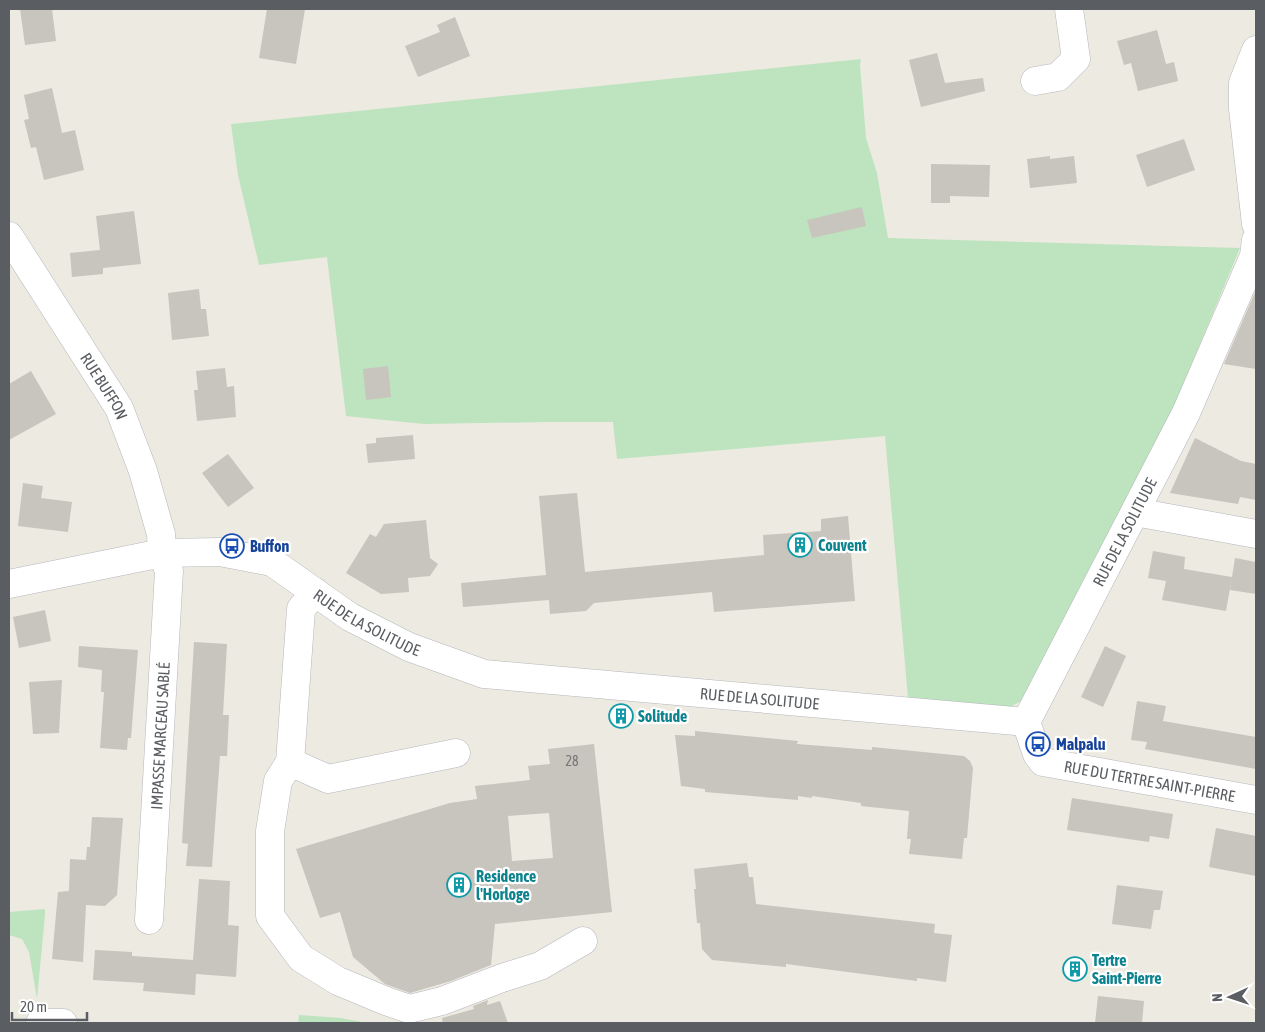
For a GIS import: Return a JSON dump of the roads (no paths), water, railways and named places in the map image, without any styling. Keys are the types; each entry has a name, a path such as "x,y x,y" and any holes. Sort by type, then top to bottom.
{"street":[{"path":"1035,81 1058,77 1076,59 1069,9"},
{"path":"1256,50 1243,83 1243,110 1256,224"},
{"name":"RUE BUFFON","path":"9,236 119,408 145,480 161,534 162,553"},
{"name":"RUE DE LA SOLITUDE","path":"9,584 162,553 220,552 272,562 350,617 409,647 484,674 1026,722 1186,413 1255,251"},
{"path":"1134,512 1256,534"},
{"name":"IMPASSE MARCEAU SABLÉ","path":"149,920 169,571 162,553"},
{"path":"316,592 301,609 290,762 278,781 270,831 270,916 301,958 338,981 409,1009 442,1001 540,966 583,941"},
{"name":"RUE DU TERTRE SAINT-PIERRE","path":"1026,722 1037,754 1043,762 1256,800"},
{"path":"290,762 328,779 456,753"},
{"path":"40,1023 64,1023"}],"place":[{"name":"Couvent","path":"800,545"},
{"name":"Buffon","path":"232,546"},
{"name":"Solitude","path":"621,716"},
{"name":"Malpalu","path":"1038,744"},
{"name":"Residence l'Horloge","path":"459,885"},
{"name":"Tertre Saint-Pierre","path":"1075,969"}]}
